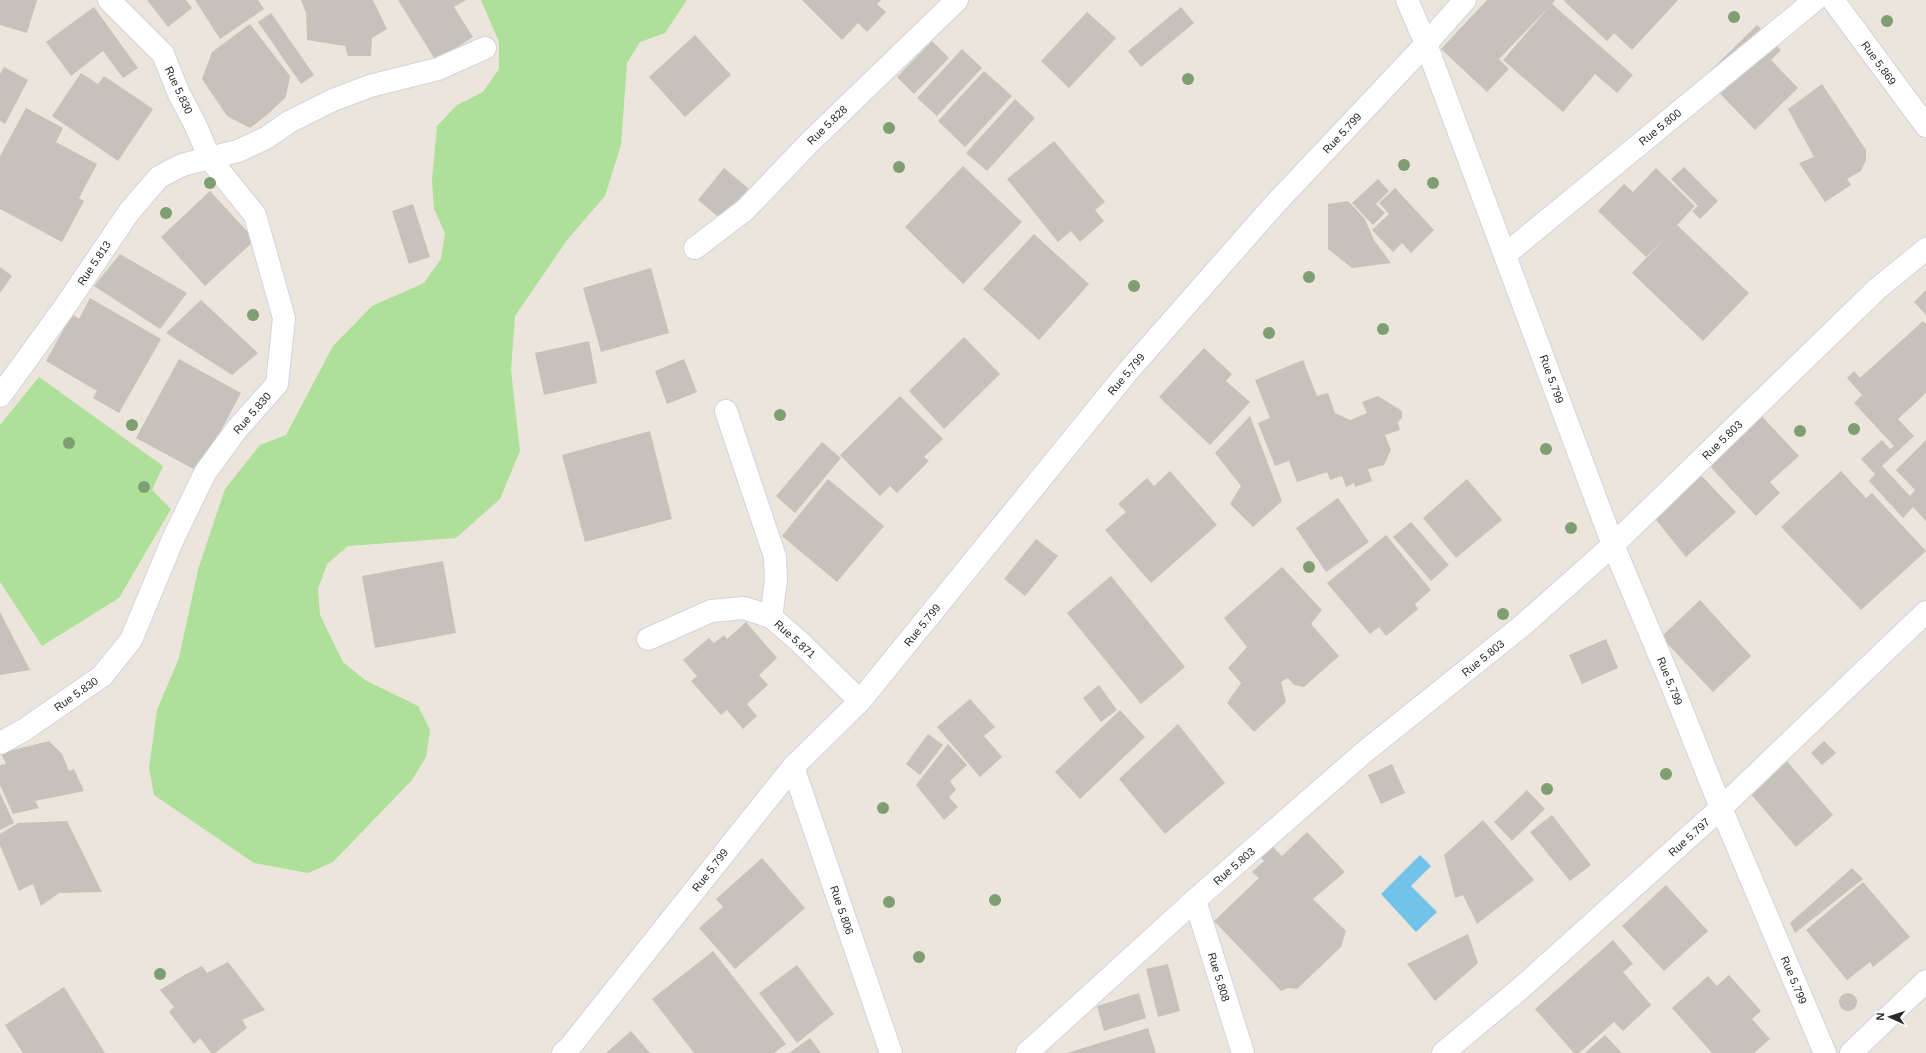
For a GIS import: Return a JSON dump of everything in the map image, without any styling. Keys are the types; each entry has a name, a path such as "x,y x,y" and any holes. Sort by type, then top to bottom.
{"street":[{"name":"Rue 5.830","path":"0,743 24,730 102,676 131,640 173,539 205,473 237,429 278,384 284,318 255,215 210,159 195,124 179,94 163,54 109,0"},
{"name":"Rue 5.828","path":"695,248 745,210 809,143 957,0"},
{"path":"1407,0 1426,44 1465,0"},
{"name":"Rue 5.800","path":"1506,254 1814,0"},
{"name":"Rue 5.869","path":"1833,0 1926,126"},
{"name":"Rue 5.799","path":"563,1053 569,1048 793,766 860,701 1129,370 1275,204 1426,44 1506,254 1613,546 1669,678 1721,808 1825,1053"},
{"name":"Rue 5.813","path":"0,396 64,308 129,212 159,177 182,165 238,151 266,138 289,122 332,100 370,86 438,69 484,48"},
{"name":"Rue 5.803","path":"1027,1053 1195,900 1362,754 1523,626 1613,546 1877,289 1926,249"},
{"path":"726,411 775,557 776,580 771,617"},
{"name":"Rue 5.871","path":"648,639 712,611 744,608 771,617 800,642 860,701"},
{"name":"Rue 5.797","path":"1444,1053 1521,988 1721,808 1926,612"},
{"name":"Rue 5.806","path":"793,766 891,1053"},
{"name":"Rue 5.808","path":"1195,900 1243,1053"},
{"path":"1851,1053 1926,982"}],"green space":[{"path":"481,0 687,0 665,33 640,42 627,63 621,145 605,196 567,240 515,316 511,370 520,451 500,499 456,538 348,546 327,564 318,589 320,615 343,662 365,680 418,706 430,730 426,757 412,780 333,862 308,873 254,863 154,795 149,768 157,710 179,658 198,570 225,489 260,445 286,435 333,346 372,306 424,283 441,259 445,233 434,209 432,180 437,126 457,105 483,92 499,69 499,42"},
{"path":"39,377 163,466 152,490 171,509 119,598 42,646 0,582 0,425"}],"water":[{"path":"1420,855 1431,866 1411,886 1437,912 1416,932 1381,894"}],"building":[{"path":"0,0 37,0 27,33 0,25"},
{"path":"147,0 186,0 192,8 168,27"},
{"path":"195,0 258,0 264,9 220,39"},
{"path":"301,0 373,0 387,29 372,38 371,56 348,56 345,46 307,40 306,13"},
{"path":"398,0 466,0 454,7 473,37 436,61"},
{"path":"802,0 881,0 877,4 886,12 867,32 858,23 842,40"},
{"path":"1487,0 1555,0 1552,4 1633,75 1617,93 1595,74 1563,112 1503,60 1550,6 1499,59 1509,69 1487,92 1441,49"},
{"path":"1678,0 1632,50 1614,33 1607,41 1564,1"},
{"path":"94,7 138,68 123,78 103,51 71,76 46,42"},
{"path":"1181,7 1194,23 1141,67 1128,51"},
{"path":"1087,12 1116,38 1069,88 1041,61"},
{"path":"271,13 314,75 301,84 258,22"},
{"path":"250,24 290,76 286,97 250,128 227,116 202,79 212,52"},
{"path":"1757,25 1781,50 1771,60 1798,88 1755,130 1704,77"},
{"path":"695,35 731,75 685,117 649,77"},
{"path":"932,41 949,58 914,94 897,77"},
{"path":"962,49 982,68 937,116 917,98"},
{"path":"4,67 28,80 5,124 0,121 0,74"},
{"path":"984,71 1012,96 965,147 938,121"},
{"path":"81,73 98,84 104,76 153,109 118,161 52,116"},
{"path":"1822,84 1866,150 1866,160 1861,171 1847,179 1851,185 1825,202 1799,163 1814,157 1788,109"},
{"path":"1015,99 1035,118 987,171 966,153"},
{"path":"26,108 63,128 56,142 97,164 79,198 84,201 62,242 0,209 0,156"},
{"path":"1054,141 1105,202 1095,210 1104,221 1080,242 1071,231 1058,242 1007,179"},
{"path":"963,166 1022,222 963,284 905,227"},
{"path":"1684,167 1718,201 1700,219 1692,211 1698,206 1671,179"},
{"path":"724,168 749,189 722,220 698,200"},
{"path":"1656,168 1695,206 1677,225 1749,293 1703,341 1632,273 1667,236 1646,257 1598,211 1624,184 1633,192"},
{"path":"1378,179 1389,191 1376,204 1385,213 1373,225 1352,203"},
{"path":"1395,188 1434,230 1411,253 1402,243 1393,252 1372,230 1389,214 1379,203"},
{"path":"210,191 255,240 205,286 161,237"},
{"path":"1348,201 1365,219 1374,240 1391,263 1352,268 1328,249 1328,204"},
{"path":"413,204 430,257 409,264 392,211"},
{"path":"1034,234 1089,284 1039,340 983,289"},
{"path":"120,254 187,293 160,329 94,286"},
{"path":"0,267 12,276 0,293"},
{"path":"651,268 669,333 601,352 583,288"},
{"path":"1926,290 1926,315 1914,302"},
{"path":"90,298 161,339 119,413 93,398 97,391 46,361 72,314 79,319"},
{"path":"201,300 258,353 232,375 166,333"},
{"path":"1923,321 1926,324 1926,393 1898,419 1914,436 1882,466 1910,496 1915,490 1896,470 1926,440 1926,521 1913,507 1903,518 1869,481 1875,474 1861,459 1882,440 1890,449 1894,446 1854,403 1862,395 1847,378 1854,371 1860,378"},
{"path":"964,337 1000,374 944,429 909,391"},
{"path":"589,341 597,383 544,395 535,353"},
{"path":"1204,348 1232,374 1226,381 1250,402 1210,445 1159,397"},
{"path":"179,359 241,393 199,472 136,438"},
{"path":"684,359 697,392 667,404 655,371"},
{"path":"1303,360 1317,396 1328,393 1335,413 1350,420 1367,413 1362,402 1378,396 1402,411 1402,418 1398,422 1400,430 1385,435 1391,450 1384,465 1368,469 1372,481 1355,487 1354,483 1346,487 1342,476 1330,480 1327,472 1297,482 1289,461 1275,466 1258,423 1270,418 1255,380"},
{"path":"900,396 943,439 924,457 929,461 897,493 890,486 880,496 840,455"},
{"path":"1757,411 1799,456 1770,482 1780,493 1756,516 1704,460"},
{"path":"1250,416 1282,501 1253,527 1230,504 1241,486 1215,453"},
{"path":"650,431 672,519 585,542 562,455"},
{"path":"822,442 841,458 795,513 776,496"},
{"path":"1170,471 1217,525 1151,583 1105,530 1126,512 1118,504 1147,478 1154,486"},
{"path":"1697,471 1736,512 1686,557 1652,515"},
{"path":"1841,471 1866,498 1872,493 1926,551 1861,610 1781,527"},
{"path":"828,479 884,526 837,582 782,536"},
{"path":"1467,479 1502,520 1456,558 1423,518"},
{"path":"1338,498 1369,542 1326,572 1296,528"},
{"path":"1411,522 1449,565 1431,581 1393,537"},
{"path":"1386,535 1431,590 1415,604 1418,609 1386,636 1379,627 1370,634 1327,583"},
{"path":"1036,539 1058,556 1025,596 1004,579"},
{"path":"443,561 456,633 375,648 362,576"},
{"path":"1282,567 1322,610 1311,624 1339,656 1304,687 1294,685 1288,678 1281,682 1286,702 1254,732 1227,703 1241,683 1228,668 1247,647 1224,618"},
{"path":"1111,576 1185,667 1141,704 1067,613"},
{"path":"1700,600 1751,656 1713,692 1661,637"},
{"path":"0,612 30,670 0,675"},
{"path":"746,622 777,658 759,675 768,685 747,704 757,716 743,729 727,710 721,715 691,681 697,676 683,660 709,638 714,643 724,635 727,639"},
{"path":"1606,639 1618,668 1582,684 1569,655"},
{"path":"1099,685 1117,710 1101,722 1083,698"},
{"path":"970,699 995,727 984,736 1002,757 980,777 937,727"},
{"path":"1120,710 1145,737 1080,799 1055,772"},
{"path":"1178,724 1225,783 1165,834 1119,779"},
{"path":"928,734 943,745 920,775 906,764"},
{"path":"49,741 62,754 69,771 74,769 84,791 35,801 39,808 13,814 0,785 0,765 6,764 1,753"},
{"path":"1824,741 1836,753 1822,765 1811,753"},
{"path":"948,744 967,765 950,781 956,790 949,797 958,807 944,820 916,785"},
{"path":"1787,761 1833,815 1796,847 1750,793"},
{"path":"1392,764 1405,793 1381,804 1368,775"},
{"path":"1527,790 1545,809 1512,841 1494,822"},
{"path":"0,793 14,823 0,830"},
{"path":"1552,815 1591,865 1570,881 1530,832"},
{"path":"1483,820 1534,880 1477,924 1463,895 1455,898 1444,855"},
{"path":"67,821 102,892 59,893 41,906 33,884 19,891 0,845 0,834 18,823"},
{"path":"1307,832 1345,872 1313,899 1346,931 1341,947 1297,989 1288,988 1281,991 1214,921 1259,878 1252,872 1264,861 1255,851 1266,840 1282,856"},
{"path":"762,858 805,908 735,969 699,928 723,907 716,899"},
{"path":"1852,868 1863,879 1795,933 1790,923"},
{"path":"1863,882 1910,937 1873,967 1870,962 1847,980 1806,930"},
{"path":"1666,885 1708,931 1664,971 1622,926"},
{"path":"1468,934 1478,963 1435,1001 1407,964"},
{"path":"1613,940 1633,964 1623,972 1651,1005 1623,1031 1614,1022 1579,1053 1574,1053 1535,1009"},
{"path":"713,951 786,1044 774,1053 694,1053 652,999"},
{"path":"228,962 265,1010 242,1020 247,1028 215,1053 211,1053 200,1038 194,1044 169,1012 174,1007 160,990 202,966 207,973"},
{"path":"1168,964 1180,1011 1158,1017 1146,969"},
{"path":"797,965 834,1014 797,1043 759,993"},
{"path":"1729,975 1761,1011 1752,1019 1770,1039 1754,1053 1712,1053 1672,1008 1708,976 1717,986"},
{"path":"64,987 105,1053 23,1053 5,1025"},
{"path":"1139,993 1146,1018 1104,1031 1097,1006"},
{"path":"1848,993 1854,996 1857,1002 1854,1008 1848,1011 1842,1008 1839,1002 1842,996"},
{"path":"1148,1028 1156,1053 1067,1053"},
{"path":"631,1031 650,1053 606,1053"},
{"path":"1605,1035 1622,1053 1585,1053"},
{"path":"810,1038 821,1053 789,1053"}]}
